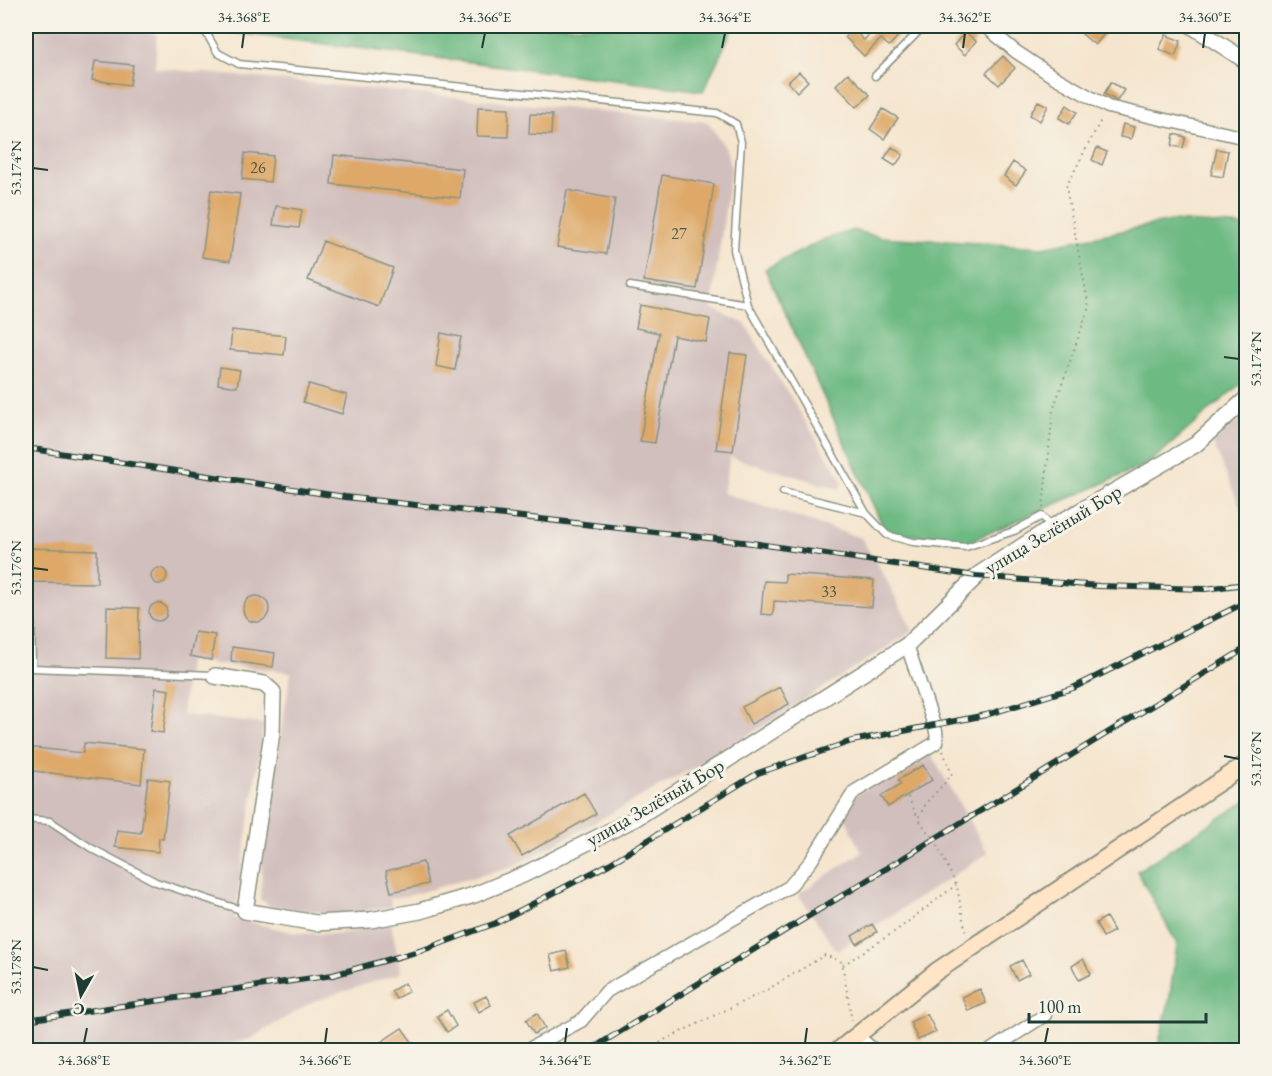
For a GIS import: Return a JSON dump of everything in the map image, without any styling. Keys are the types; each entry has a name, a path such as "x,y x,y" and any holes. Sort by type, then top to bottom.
{"main road":[{"path":"839,1050 936,971 1246,764"}],"street":[{"path":"985,26 1042,69 1108,107 1246,138"},
{"path":"1192,26 1246,61"},
{"name":"улица Зелёный Бор","path":"245,911 316,923 370,920 420,911 494,887 636,818 907,645 976,576 1047,522 1195,445 1246,399"},
{"path":"528,1050 581,1021 607,991 789,887 807,867 854,792 898,763 934,745 937,737 907,645"},
{"path":"215,675 264,684 273,692 272,733 245,911"},
{"path":"991,1050 1044,1015"},
{"path":"856,1035 874,1050"}],"lane":[{"path":"202,26 218,53 239,64 717,113 736,124 741,142 734,250 748,304 866,513 887,535 913,542 966,547 1047,522"},
{"path":"875,76 924,26"},
{"path":"630,286 748,304"},
{"path":"783,492 866,513"},
{"path":"26,604 31,612 29,668 215,675"},
{"path":"26,819 50,821 91,848 156,882 245,911"}],"path":[{"path":"1047,522 1053,410 1089,307 1066,187 1108,107"},
{"path":"918,818 927,802 951,774 937,737"},
{"path":"908,797 918,818 938,846 956,885 967,940"},
{"path":"842,966 897,930 956,885"},
{"path":"650,1050 664,1040 767,990 825,955 842,962 848,1008 856,1035"}],"shaded area":[{"path":"26,26 83,26 157,34 155,68 708,122 726,149 731,168 711,308 745,324 843,482 839,489 730,457 723,493 861,538 886,579 913,631 720,753 517,865 407,896 390,898 391,907 340,914 271,907 260,899 266,821 291,672 188,661 182,715 264,724 234,918 295,933 339,934 391,923 401,973 314,1001 250,1039 200,1050 26,1050"},
{"path":"1246,414 1246,521 1213,443"},
{"path":"929,751 988,853 837,951 798,894 862,852 839,805"}],"green space":[{"path":"180,26 734,26 703,91"},
{"path":"1171,221 1246,226 1246,379 1148,464 966,543 885,531 765,269 825,239 853,230 880,237 1043,247"},
{"path":"1246,801 1246,1050 1157,1050 1169,1002 1177,944 1137,871"}],"building":[{"path":"878,26 893,26 901,33 889,46 881,39 864,56 845,37 853,30 864,40"},
{"path":"1090,26 1099,26 1106,32 1095,45 1082,34"},
{"path":"965,32 976,41 965,55 954,45"},
{"path":"1166,35 1181,41 1175,56 1159,49"},
{"path":"1003,56 1015,68 999,85 986,73"},
{"path":"95,61 133,65 130,85 92,80"},
{"path":"799,72 808,81 797,92 788,82"},
{"path":"848,73 870,95 857,107 836,85"},
{"path":"1111,82 1124,90 1117,101 1104,94"},
{"path":"1038,101 1048,106 1040,121 1030,115"},
{"path":"1067,105 1077,112 1069,124 1059,118"},
{"path":"478,107 509,108 508,137 477,136"},
{"path":"883,109 898,118 884,139 870,129"},
{"path":"530,114 552,115 551,135 529,134"},
{"path":"1123,124 1134,127 1131,139 1120,137"},
{"path":"1174,134 1186,137 1183,148 1172,146"},
{"path":"892,147 903,155 895,166 884,159"},
{"path":"1097,148 1107,152 1102,165 1092,160"},
{"path":"1217,149 1228,151 1223,177 1211,175"},
{"path":"245,153 273,156 270,182 242,179"},
{"path":"334,155 463,169 460,198 331,184"},
{"path":"1013,162 1026,171 1016,185 1004,176"},
{"path":"662,175 714,184 697,289 644,281"},
{"path":"211,190 240,194 230,261 202,257"},
{"path":"567,190 615,199 606,254 557,247"},
{"path":"276,206 302,210 299,228 273,225"},
{"path":"323,241 393,268 379,307 308,280"},
{"path":"640,305 710,319 706,342 674,336 655,443 640,441 659,333 636,328"},
{"path":"232,330 286,336 284,355 230,350"},
{"path":"441,333 461,337 455,370 436,366"},
{"path":"730,353 747,355 733,451 716,449"},
{"path":"220,367 240,370 237,387 218,384"},
{"path":"309,384 347,395 342,414 303,402"},
{"path":"26,548 97,550 97,583 26,582"},
{"path":"159,568 167,576 159,584 151,576"},
{"path":"785,574 874,580 872,607 774,601 773,615 761,614 764,581 785,582"},
{"path":"256,596 265,600 269,609 265,618 256,622 247,618 243,609 247,600"},
{"path":"158,603 164,606 167,612 164,618 158,621 152,618 149,612 152,606"},
{"path":"107,607 139,608 138,659 106,658"},
{"path":"195,632 215,635 211,660 190,656"},
{"path":"232,647 275,653 273,667 231,661"},
{"path":"780,687 789,704 751,724 742,707"},
{"path":"156,688 169,690 163,733 150,731"},
{"path":"84,743 144,749 141,784 26,770 26,747 83,753"},
{"path":"923,765 932,780 888,807 881,796 901,784 898,780"},
{"path":"148,778 170,781 163,839 159,838 158,852 115,847 117,830 141,833"},
{"path":"584,793 596,814 522,856 510,836"},
{"path":"423,862 428,884 391,892 386,871"},
{"path":"1106,917 1114,931 1103,937 1096,923"},
{"path":"872,924 877,932 857,944 852,936"},
{"path":"566,951 570,967 554,971 550,955"},
{"path":"1083,959 1091,974 1079,980 1072,966"},
{"path":"1022,960 1029,974 1017,980 1010,966"},
{"path":"405,983 409,991 396,999 391,991"},
{"path":"980,989 986,1003 968,1011 962,997"},
{"path":"486,996 491,1005 479,1012 474,1002"},
{"path":"447,1010 456,1026 447,1032 437,1016"},
{"path":"537,1013 545,1028 534,1034 526,1020"},
{"path":"927,1014 936,1032 918,1040 910,1022"},
{"path":"402,1028 415,1046 408,1050 387,1050 381,1042"}],"railway":[{"path":"26,448 345,497 752,543 976,576 1099,586 1205,589 1246,584"},
{"path":"26,1020 333,975 423,950 496,923 609,864 758,773 852,741 986,715 1073,688 1246,602"},
{"path":"590,1050 1246,648"}]}
